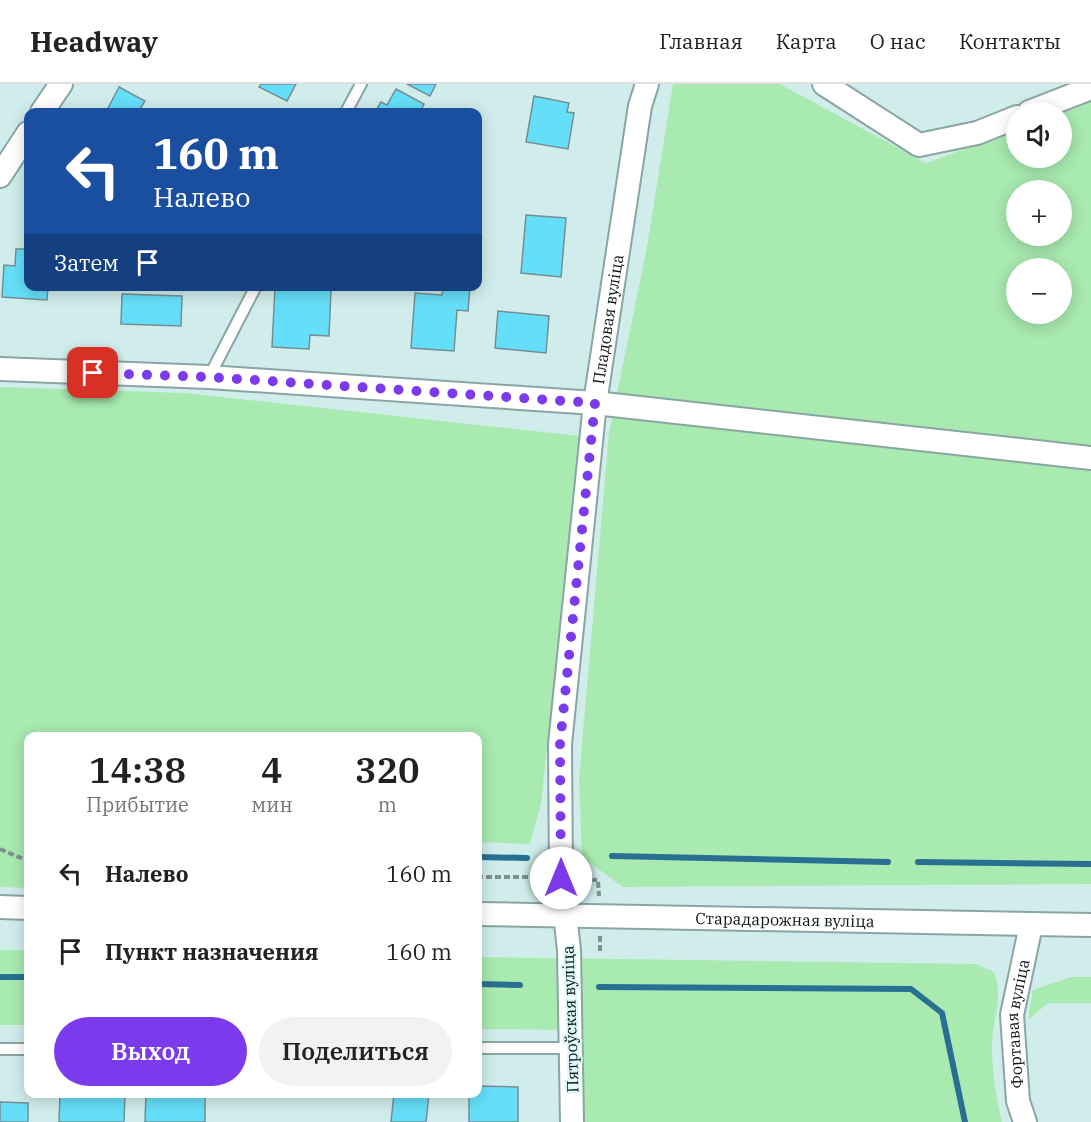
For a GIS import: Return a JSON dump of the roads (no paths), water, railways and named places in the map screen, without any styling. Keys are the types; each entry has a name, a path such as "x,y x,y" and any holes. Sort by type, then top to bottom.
{"street":[{"path":"45,108 61,84"},
{"name":"Пладовая вуліца","path":"565,915 561,878 560,744 595,403 640,106 647,84"},
{"path":"824,84 919,145 977,133 1006,121"},
{"path":"1055,102 1091,88"},
{"path":"0,176 24,139"},
{"path":"0,369 209,377 595,403 1091,458"},
{"path":"0,907 24,908"},
{"name":"Старадарожная вуліца","path":"482,914 1091,925"},
{"name":"Пятроўская вуліца","path":"565,915 569,950 572,1122"},
{"name":"Фортавая вуліца","path":"1025,1122 1018,1101 1012,1015 1031,925"}],"lane":[{"path":"348,108 361,84"},
{"path":"209,377 253,291"},
{"path":"0,1049 24,1048"},
{"path":"482,1048 571,1048"}],"waterway":[{"path":"612,856 888,862"},
{"path":"482,857 527,858"},
{"path":"918,862 1091,864"},
{"path":"0,977 24,977"},
{"path":"482,984 520,985"},
{"path":"599,987 911,989 942,1013 965,1122"}]}
